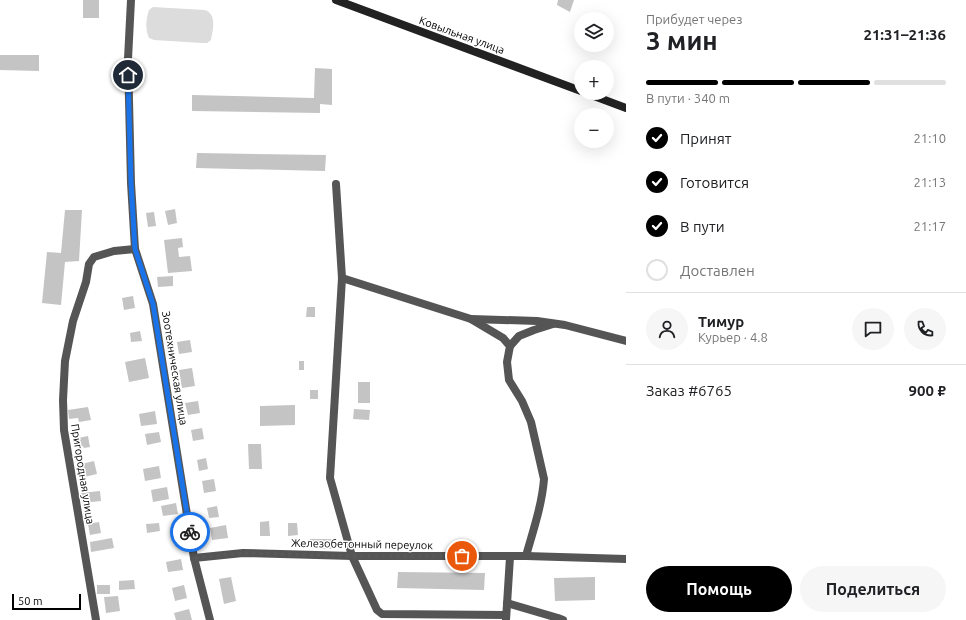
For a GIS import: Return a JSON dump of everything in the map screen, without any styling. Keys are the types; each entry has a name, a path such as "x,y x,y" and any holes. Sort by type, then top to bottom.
{"main road":[{"name":"Ковыльная улица","path":"336,0 574,88"},
{"path":"605,100 626,108"}],"street":[{"name":"Зоотехническая улица","path":"132,0 128,59 131,183 135,249 153,304 194,558 210,620"},
{"path":"336,184 342,278 330,478 352,556 377,610 382,614 407,617 506,618 510,556"},
{"name":"Пригородная улица","path":"96,620 64,430 63,400 65,361 73,321 86,282 89,264 94,257 114,251 135,249"},
{"path":"342,278 471,319 503,338 510,346"},
{"path":"471,319 556,323 626,341"},
{"path":"526,556 539,509 544,479 531,422 522,401 509,380 507,362 510,346 519,336 556,323"},
{"name":"Железобетонный переулок","path":"194,558 243,553 352,556 526,556 626,559"},
{"path":"507,603 563,620"}],"shaded area":[{"path":"153,7 205,10 209,12 213,19 213,32 211,40 207,43 202,43 154,40 149,38 146,28 147,20 149,10"}],"building":[{"path":"83,0 99,0 99,18 83,18"},
{"path":"558,0 574,0 570,12 557,5"},
{"path":"0,55 39,55 39,71 0,70"},
{"path":"315,68 332,69 332,105 320,104 320,113 192,111 192,95 314,98"},
{"path":"197,153 326,155 325,171 196,168"},
{"path":"175,209 177,223 168,225 165,211"},
{"path":"65,210 82,210 79,261 65,262 61,305 42,303 47,252 61,253"},
{"path":"154,212 156,226 148,227 146,213"},
{"path":"182,238 183,247 178,248 179,257 190,256 192,271 168,273 164,240"},
{"path":"173,276 173,286 158,287 157,277"},
{"path":"133,296 135,308 124,310 122,298"},
{"path":"307,307 315,307 315,317 306,317"},
{"path":"140,331 142,341 131,342 130,333"},
{"path":"190,340 192,352 179,354 177,342"},
{"path":"145,358 149,378 129,382 125,362"},
{"path":"299,361 304,361 304,370 299,370"},
{"path":"192,368 195,386 182,388 179,370"},
{"path":"358,382 370,382 370,403 358,403"},
{"path":"310,390 318,390 318,399 310,399"},
{"path":"198,401 200,413 188,415 185,403"},
{"path":"295,405 295,425 260,426 260,406"},
{"path":"88,407 91,420 79,422 78,418 69,419 68,410"},
{"path":"354,409 370,410 369,420 353,419"},
{"path":"155,411 157,424 141,426 139,414"},
{"path":"202,428 204,439 193,441 191,430"},
{"path":"159,432 161,442 147,445 145,434"},
{"path":"88,436 90,447 75,447 73,439"},
{"path":"248,444 261,444 262,469 249,469"},
{"path":"206,458 208,469 199,471 197,460"},
{"path":"94,461 97,474 80,478 77,465"},
{"path":"159,466 161,478 145,481 143,469"},
{"path":"214,479 216,491 204,493 202,481"},
{"path":"167,487 169,499 153,502 151,490"},
{"path":"100,491 101,501 82,503 81,493"},
{"path":"176,503 178,514 163,516 161,506"},
{"path":"217,506 219,517 209,518 207,508"},
{"path":"269,521 270,536 260,536 260,522"},
{"path":"99,522 101,533 90,535 88,524"},
{"path":"159,523 160,531 147,533 146,524"},
{"path":"288,523 297,523 298,535 288,536"},
{"path":"226,525 228,538 212,540 210,528"},
{"path":"183,533 185,545 176,547 174,534"},
{"path":"112,538 114,548 91,552 90,542"},
{"path":"310,539 334,539 333,549 310,548"},
{"path":"181,559 183,570 168,572 166,562"},
{"path":"398,572 485,573 484,590 397,588"},
{"path":"231,577 236,601 224,604 219,579"},
{"path":"595,577 595,600 555,601 554,578"},
{"path":"134,580 135,589 119,590 119,581"},
{"path":"97,585 110,585 110,594 97,594"},
{"path":"184,585 187,598 175,601 172,588"},
{"path":"118,596 120,611 106,613 104,597"},
{"path":"189,609 192,620 176,620 174,613"}],"way so far":[{"path":"190,532 194,558 243,553 352,556 462,556"}],"route":[{"path":"128,75 132,209 135,249 153,304 190,532"}]}
